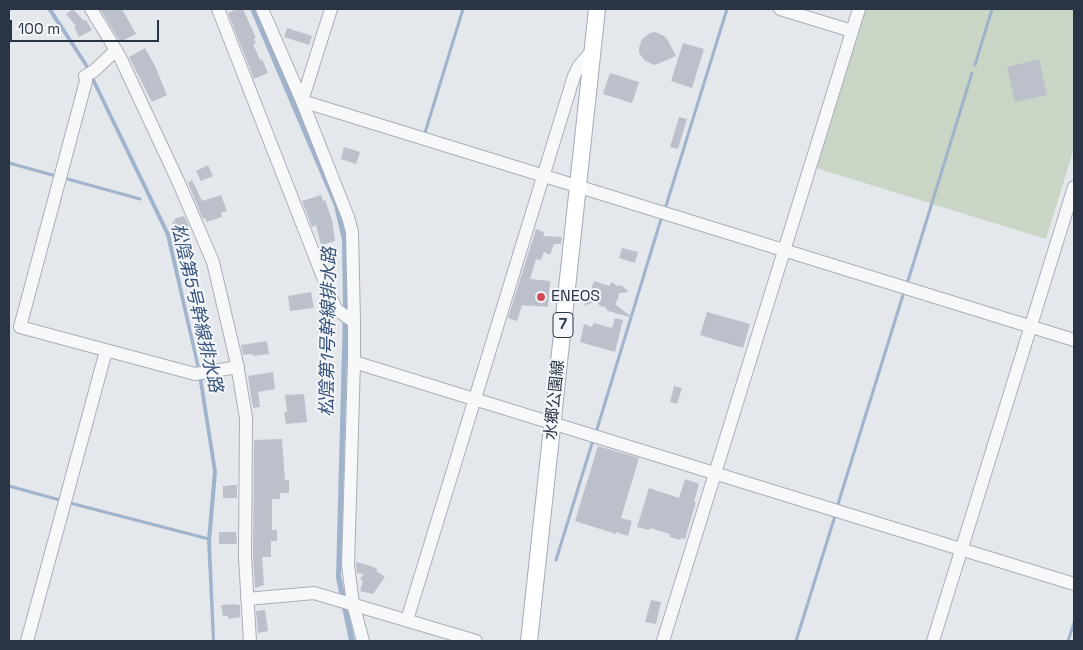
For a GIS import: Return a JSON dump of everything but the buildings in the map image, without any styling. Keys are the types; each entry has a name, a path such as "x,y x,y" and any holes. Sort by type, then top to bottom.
{"main road":[{"name":"水郷公園線","path":"528,641 579,188 597,9"}],"street":[{"path":"91,9 116,50 178,181 213,262 238,367 246,418 245,557 250,641"},
{"path":"218,9 332,300 338,311 353,321"},
{"path":"262,9 344,204 352,232 354,362 346,602 363,641"},
{"path":"302,101 331,9"},
{"path":"780,9 852,31"},
{"path":"663,641 859,9"},
{"path":"116,50 91,73 85,76 86,81 20,327 106,351 201,373 238,367"},
{"path":"406,620 574,76 579,66 592,51"},
{"path":"302,101 1074,340"},
{"path":"933,641 1074,187"},
{"path":"27,641 106,351"},
{"path":"354,362 1074,584"},
{"path":"247,599 314,593 476,641"}],"green space":[{"path":"865,9 1074,9 1074,148 1046,239 816,168"}],"water":[{"path":"47,9 52,9 87,63 170,234 202,377 217,472 211,541 215,641 212,641 207,540 213,471 197,369 166,235 84,65"},
{"path":"250,9 256,9 268,35 339,207 348,241 348,323 341,576 355,641 349,641 336,578 343,310 342,240 334,206"}],"waterway":[{"path":"424,136 463,9"},
{"path":"665,209 727,9"},
{"path":"975,65 992,9"},
{"path":"907,284 972,73"},
{"path":"9,163 56,176"},
{"path":"64,178 140,199"},
{"path":"597,429 661,219"},
{"path":"838,504 903,295"},
{"path":"556,560 593,440"},
{"path":"9,486 60,500"},
{"path":"70,503 209,539"},
{"path":"796,641 835,516"},
{"path":"1068,641 1074,623"}],"place":[{"name":"ENEOS","path":"541,297"}],"water label":[{"name":"松陰第5号幹線排水路","path":"196,308"},
{"name":"松陰第1号幹線排水路","path":"329,332"}]}
